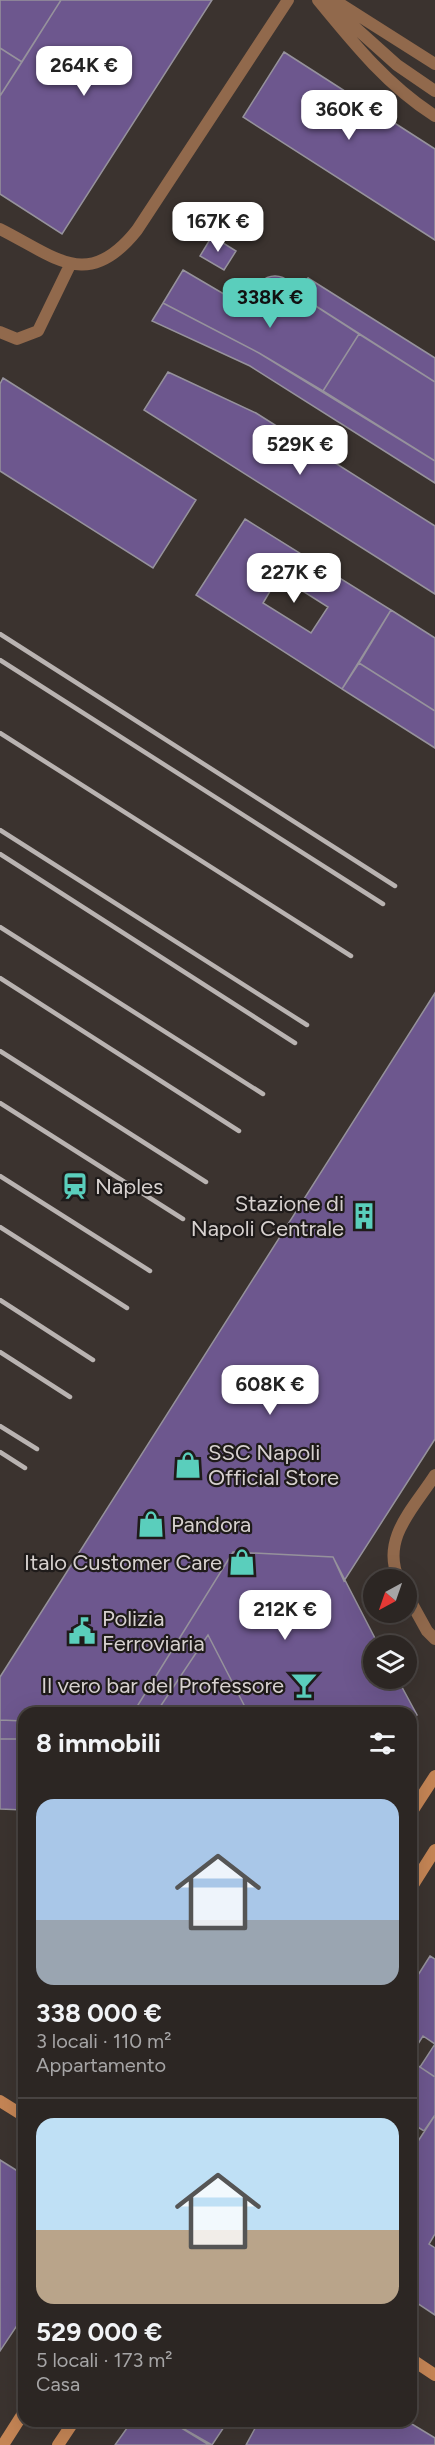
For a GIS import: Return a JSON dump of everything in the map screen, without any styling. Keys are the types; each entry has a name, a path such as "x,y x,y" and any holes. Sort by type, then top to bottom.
{"main road":[{"path":"417,1804 435,1776"},
{"path":"417,1878 435,1850"},
{"path":"0,2101 18,2112"},
{"path":"417,2363 435,2374"},
{"path":"3,2445 18,2421"},
{"path":"58,2445 70,2427"}],"lane":[{"path":"0,229 78,267 106,258 128,241 288,0"},
{"path":"318,0 370,63 409,99 435,116"},
{"path":"324,0 396,65 435,91"},
{"path":"334,0 435,64"},
{"path":"0,332 17,339 38,331 70,265"},
{"path":"396,1569 393,1544 435,1475"},
{"path":"417,1613 427,1631 435,1639"}],"building":[{"path":"0,0 61,0 22,62 0,48"},
{"path":"61,0 212,0 62,234 0,194 0,96"},
{"path":"0,48 22,62 0,96"},
{"path":"284,52 435,149 435,240 243,117"},
{"path":"212,236 236,251 224,270 200,256"},
{"path":"183,270 251,310 256,303 264,313 270,316 284,315 289,311 297,294 359,334 323,391 259,353 163,303"},
{"path":"275,276 283,277 289,282 294,288 294,304 289,310 283,315 275,316 267,315 261,310 256,304 255,296 256,288 261,282 267,277"},
{"path":"308,278 435,358 435,382 297,294"},
{"path":"163,303 259,353 435,461 435,483 250,366 152,321"},
{"path":"359,334 435,382 435,461 323,391"},
{"path":"168,372 256,413 435,526 435,594 144,410"},
{"path":"3,378 196,500 153,568 0,471 0,384"},
{"path":"245,519 391,610 342,689 196,595","holes":["279,576 328,607 311,633 263,603"]},
{"path":"391,610 435,638 435,711 359,663"},
{"path":"359,663 435,711 435,748 342,689"},
{"name":"Stazione di Napoli Centrale","path":"435,993 435,1439 344,1581 333,1557 233,1552 137,1707 18,1707 18,1721 0,1720 0,1677"},
{"path":"233,1552 333,1557 363,1615 363,1623 367,1623 373,1635 363,1635 363,1689 403,1689 413,1707 243,1707 244,1705 208,1635 160,1707 137,1707"},
{"path":"208,1635 244,1705 243,1707 160,1707"},
{"path":"0,1720 18,1721 18,1739 0,1739"},
{"path":"0,1739 18,1739 18,1810 0,1809"},
{"path":"430,1956 435,1959 435,2044 423,2036 417,2046 417,1977"},
{"path":"435,2044 435,2077 420,2067"},
{"path":"417,2065 435,2077 435,2115 424,2131 417,2127"},
{"path":"435,2115 435,2234 429,2244 435,2248 435,2315 417,2303 417,2143"},
{"path":"0,2160 18,2171 18,2324 0,2351"},
{"path":"128,2427 180,2427 209,2445 115,2445"},
{"path":"180,2427 224,2427 212,2445"},
{"path":"256,2427 417,2427 435,2438 435,2445 246,2445"}],"railway":[{"path":"0,634 395,886"},
{"path":"0,660 383,904"},
{"path":"0,733 351,956"},
{"path":"0,830 307,1025"},
{"path":"0,854 295,1043"},
{"path":"0,927 263,1094"},
{"path":"0,978 239,1131"},
{"path":"0,1051 206,1182"},
{"path":"0,1103 183,1219"},
{"path":"0,1176 150,1271"},
{"path":"0,1227 127,1308"},
{"path":"0,1300 93,1360"},
{"path":"0,1352 70,1397"},
{"path":"0,1426 37,1449"},
{"path":"0,1452 25,1468"}],"place":[{"name":"Naples","path":"75,1186"},
{"name":"Stazione di Napoli Centrale","path":"364,1216"},
{"name":"SSC Napoli Official Store","path":"188,1465"},
{"name":"Pandora","path":"151,1524"},
{"name":"Italo Customer Care","path":"242,1562"},
{"name":"Polizia Ferroviaria","path":"82,1631"},
{"name":"Il vero bar del Professore","path":"304,1685"}]}
